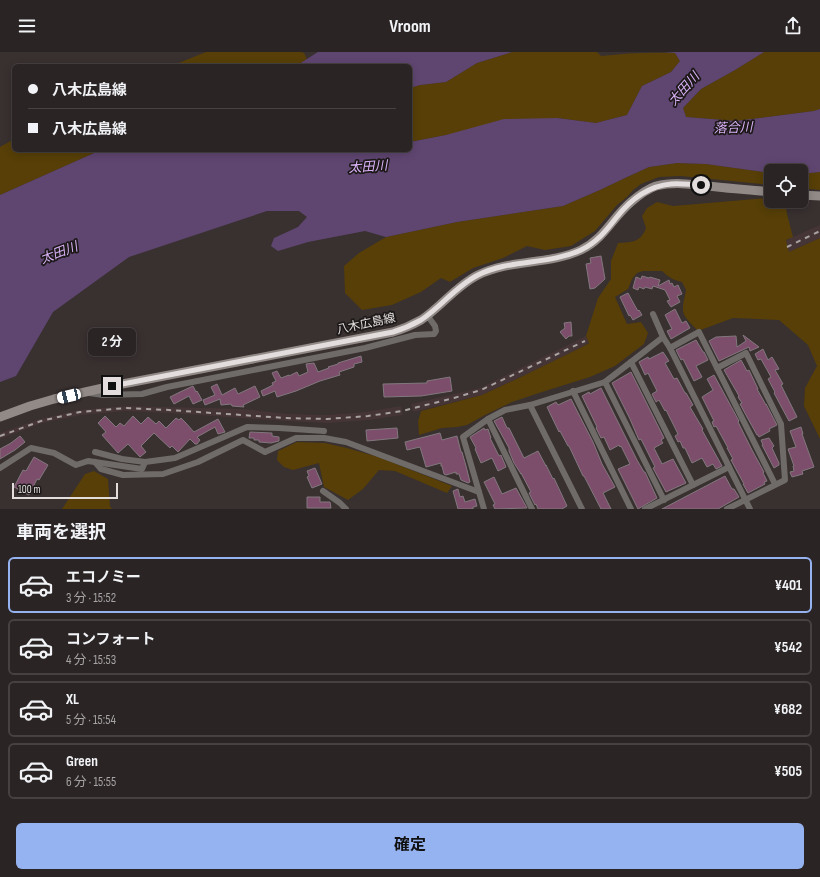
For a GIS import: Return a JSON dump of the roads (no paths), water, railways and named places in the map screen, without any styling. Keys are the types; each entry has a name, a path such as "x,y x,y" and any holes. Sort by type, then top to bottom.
{"main road":[{"name":"八木広島線","path":"0,417 30,406 84,392 393,332 421,320 461,286 477,276 501,267 557,258 580,250 592,243 605,232 630,202 643,192 655,187 672,184 701,185 764,191"},
{"path":"808,195 820,196"}],"street":[{"path":"653,314 663,337 670,348 750,509"},
{"path":"84,392 103,395 142,394 167,387 365,348 414,335 434,334 436,331 435,326 427,315"},
{"path":"670,348 698,332 776,484"},
{"path":"484,509 463,437 488,419 505,410 530,405 605,382 663,337"},
{"path":"717,368 746,354 781,424 785,480 727,509"},
{"path":"631,362 693,485"},
{"path":"605,382 664,500"},
{"path":"573,391 631,509"},
{"path":"530,405 582,509"},
{"path":"488,419 532,509"},
{"path":"95,452 122,459 144,462 175,458 247,427 324,431"},
{"path":"95,462 101,468 123,475 163,474 198,462 243,440 265,452 296,438 324,438 346,442 479,492"},
{"path":"0,468 31,448 54,453 76,465 88,461 142,469 144,462"},
{"path":"645,509 729,468"},
{"path":"323,491 346,509"}],"water":[{"path":"318,52 512,52 477,63 446,82 412,87 412,64 299,64"},
{"path":"664,52 764,52 701,89 683,108 686,117 736,121 820,109 820,172 808,173 808,164 764,164 764,172 706,164 677,163 649,167 563,206 457,222 386,237 365,231 308,242 278,251 271,246 274,238 298,227 307,217 299,211 267,211 129,257 53,312 16,376 0,382 0,195 97,152 412,152 412,142 446,135 504,119 557,118 596,123 627,115 642,86 671,72 680,61 675,53"}],"railway":[{"path":"787,247 820,231"},
{"path":"0,436 41,421 80,412 126,408 285,418 327,419 368,416 402,411 481,390 585,341"}],"water label":[{"name":"太田川","path":"684,89"},
{"name":"落合川","path":"733,128"},
{"name":"太田川","path":"368,167"},
{"name":"太田川","path":"59,253"}]}
